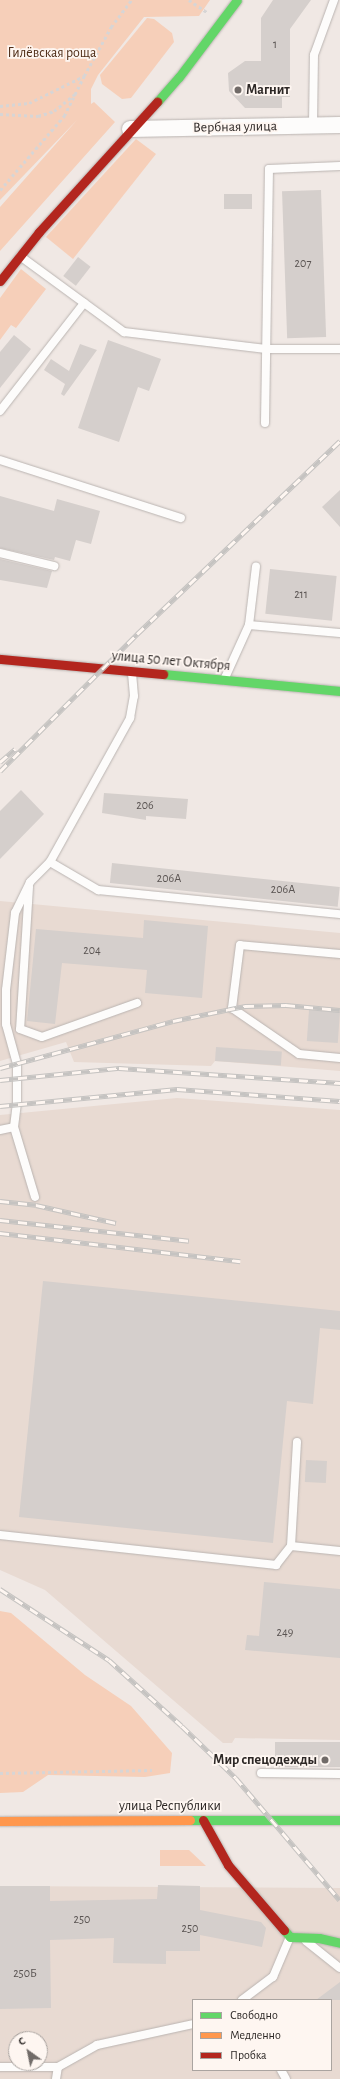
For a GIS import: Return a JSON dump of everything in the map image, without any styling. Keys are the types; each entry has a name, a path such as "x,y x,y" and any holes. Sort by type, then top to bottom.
{"main road":[{"path":"0,281 19,255 130,129 179,77 237,0"},
{"name":"улица 50 лет Октября","path":"0,659 340,691"},
{"path":"203,1820 228,1864 290,1937 319,1938 340,1943"},
{"name":"улица Республики","path":"0,1821 340,1820"}],"street":[{"name":"Вербная улица","path":"130,129 340,125"}],"lane":[{"path":"313,125 314,55 334,0"},
{"path":"266,423 269,169 340,166"},
{"path":"19,255 124,332 266,349 340,349"},
{"path":"0,411 84,303"},
{"path":"0,460 181,518"},
{"path":"0,553 54,566"},
{"path":"224,680 249,625 256,566"},
{"path":"249,625 340,633"},
{"path":"35,1197 14,1127 18,1077 15,1052 6,1024 3,990 15,913 30,882 50,862 130,718 134,696 132,672"},
{"path":"50,862 98,890 340,914"},
{"path":"30,882 20,1029 42,1037 137,1003"},
{"path":"340,954 240,945 232,1008 299,1054 340,1058"},
{"path":"0,1130 14,1127"},
{"path":"0,1535 276,1566 291,1546 297,1442"},
{"path":"291,1546 340,1551"},
{"path":"261,1773 340,1774"},
{"path":"243,1999 273,1977 290,1937"},
{"path":"303,1937 315,1950 340,1968"},
{"path":"0,2067 58,2067 97,2045 192,2024"},
{"path":"56,2079 58,2067"}],"path":[{"path":"0,190 64,116 79,91 84,76 111,27 131,0"},
{"path":"189,0 195,1 209,14"},
{"path":"0,106 29,103 84,76"},
{"path":"0,114 38,116 54,111 79,91"},
{"path":"0,1773 152,1770"}],"shaded area":[{"path":"0,901 340,933 340,1071 215,1061 211,1066 74,1062 66,1042 0,1061"},
{"path":"177,1098 340,1110 340,1740 235,1738 232,1743 223,1743 45,1590 0,1570 0,1115"},
{"path":"0,1886 340,1888 340,2079 0,2079"}],"green space":[{"name":"Гилёвская роща","path":"0,0 210,0 199,16 144,17 98,75 91,89 91,104 94,102 115,122 0,251 0,207 77,120 0,200"},
{"path":"147,18 154,19 172,33 174,42 131,98 122,99 102,84 100,75"},
{"path":"136,139 156,154 73,259 46,237"},
{"path":"21,269 46,289 16,328 11,325 0,340 0,298"},
{"path":"0,1611 11,1613 85,1675 131,1706 172,1753 170,1773 145,1777 48,1775 23,1792 0,1793"},
{"path":"160,1850 189,1850 206,1866 160,1866"}],"building":[{"path":"273,0 311,0 290,29 290,97 282,97 282,108 245,108 229,91 228,73 245,61 261,61 261,18"},
{"path":"321,190 326,337 287,338 282,191"},
{"path":"224,194 252,194 252,209 224,209"},
{"path":"78,257 91,267 76,286 63,276"},
{"path":"14,335 31,349 0,388 0,352"},
{"path":"108,340 161,359 149,391 138,387 119,442 78,428"},
{"path":"80,344 97,350 64,396 61,394 65,384 44,370 51,359 69,371"},
{"path":"340,490 340,527 322,507"},
{"path":"0,496 54,511 57,499 100,511 91,544 76,540 70,561 55,557 54,560 0,548"},
{"path":"0,559 52,571 47,588 0,580"},
{"path":"270,569 337,576 332,621 265,614"},
{"path":"21,790 44,814 0,859 0,811"},
{"path":"104,793 188,799 186,819 146,816 146,820 102,813"},
{"path":"112,863 340,887 338,907 110,883"},
{"path":"144,920 208,926 202,998 145,993 147,970 62,963 55,1024 27,1021 36,929 143,938"},
{"path":"309,1010 340,1012 338,1043 307,1041"},
{"path":"216,1047 282,1052 281,1066 215,1061"},
{"path":"43,1281 340,1311 340,1330 320,1328 313,1404 287,1401 273,1543 19,1517"},
{"path":"306,1460 327,1461 326,1483 305,1482"},
{"path":"264,1582 340,1589 340,1658 245,1650 247,1635 259,1636"},
{"path":"275,1742 340,1742 340,1767 275,1767"},
{"path":"158,1885 200,1886 200,1910 261,1922 266,1928 262,1947 200,1935 200,1951 166,1951 166,1964 113,1963 114,1938 50,1940 51,2008 0,2009 0,1886 50,1886 50,1901 157,1899"},
{"path":"340,1982 340,2000 317,1999"}],"railway":[{"path":"0,771 137,634 340,441"},
{"path":"0,762 15,749"},
{"path":"0,1068 173,1021 245,1006 286,1005 340,1010"},
{"path":"0,1080 119,1068 340,1083"},
{"path":"0,1106 177,1089 340,1101"},
{"path":"0,1201 36,1205 116,1223"},
{"path":"0,1220 189,1241"},
{"path":"0,1233 240,1261"},
{"path":"0,1589 109,1660 182,1726 236,1778 340,1900"}],"traffic: fast":[{"path":"157,102 179,77 237,0"},
{"path":"163,674 340,691"},
{"path":"190,1820 340,1820"},
{"path":"284,1930 290,1937 319,1938 340,1943"}],"traffic: slow":[{"path":"0,1821 190,1820"}],"traffic: jam":[{"path":"0,281 39,232 157,102"},
{"path":"0,659 163,674"},
{"path":"203,1820 228,1865 284,1930"}],"place":[{"name":"Магнит","path":"238,90"},
{"name":"Мир спецодежды","path":"325,1760"}]}
